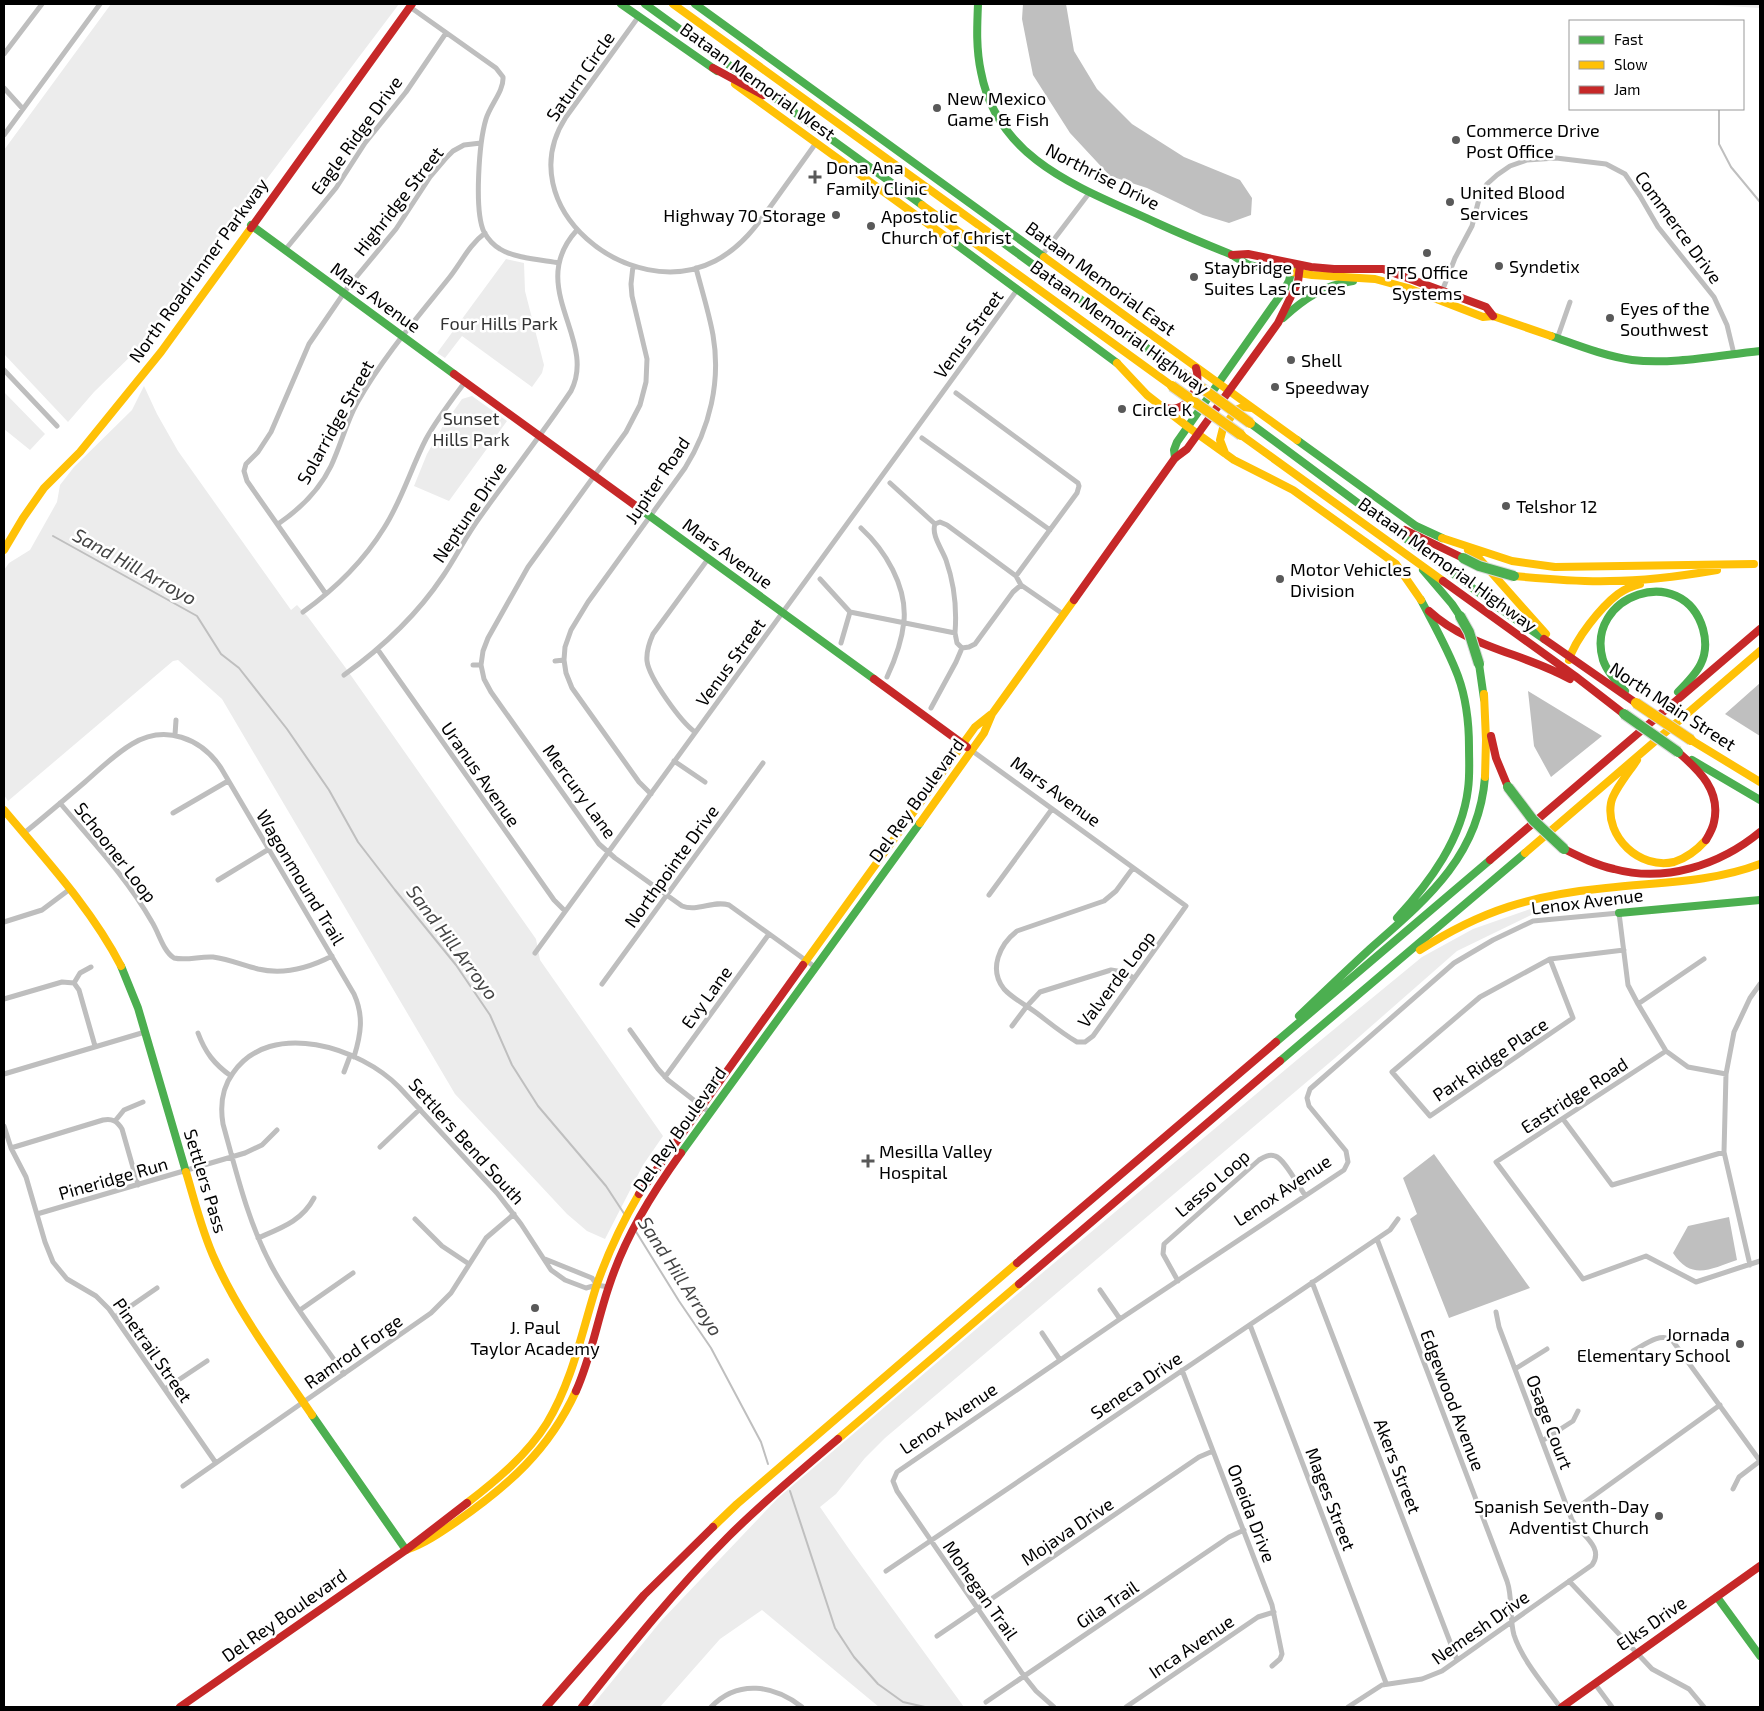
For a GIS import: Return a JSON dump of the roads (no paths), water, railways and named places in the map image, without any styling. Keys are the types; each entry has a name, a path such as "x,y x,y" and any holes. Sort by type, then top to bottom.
{"main road":[{"name":"Bataan Memorial West","path":"621,4 713,68 1123,368 1147,395 1188,428 1243,465 1293,490 1396,564 1420,600"},
{"name":"Bataan Memorial Highway","path":"645,4 1585,683"},
{"name":"Bataan Memorial Highway","path":"672,4 705,26 1362,504 1502,610 1569,656"},
{"path":"683,4 705,26"},
{"name":"Bataan Memorial East","path":"696,4 1416,526 1442,538"},
{"name":"Northrise Drive","path":"978,4 977,39 981,74 987,93 997,114 1015,141 1030,156 1048,170 1090,192 1205,245 1232,254 1249,265 1296,269"},
{"name":"North Roadrunner Parkway","path":"4,550 44,488 80,452 161,352 411,5"},
{"path":"713,68 793,110"},
{"name":"Mars Avenue","path":"251,225 971,750"},
{"path":"1296,269 1375,279 1440,295"},
{"path":"1296,269 1383,269 1483,317 1493,316 1602,354 1633,360 1664,361 1760,351"},
{"name":"Del Rey Boulevard","path":"406,1550 419,1546 488,1500 517,1476 543,1447 564,1415 580,1381 615,1268 628,1237 649,1199 984,732 992,714 1175,458 1185,452 1278,323 1291,299 1296,269"},
{"name":"Del Rey Boulevard","path":"1175,458 1176,446 1262,324 1296,269"},
{"path":"1278,323 1301,301 1331,285 1348,281 1375,279"},
{"path":"1262,324 1271,333"},
{"path":"1164,408 1178,408 1187,403 1197,387 1199,378 1196,368"},
{"path":"1225,453 1220,440 1223,428 1236,410 1243,407 1252,408"},
{"path":"1362,504 1370,506 1422,540 1479,566 1514,576 1590,581 1658,579 1757,564"},
{"path":"1442,538 1512,561 1541,566 1757,564"},
{"path":"1442,538 1476,555 1540,628 1569,656 1571,669 1575,676"},
{"path":"1419,563 1428,577 1452,604 1468,632 1479,664 1496,758 1508,787 1528,817 1564,849 1589,861 1621,871 1658,874 1694,867 1712,861 1740,847 1760,832"},
{"path":"1569,656 1597,615 1616,595 1625,589 1658,579"},
{"path":"1636,703 1613,677 1605,664 1601,650 1603,629 1615,608 1629,597 1642,592 1671,593 1685,602 1697,614 1705,630 1706,646 1703,662 1676,694 1664,712"},
{"path":"1420,600 1431,613 1461,635 1534,662 1570,679 1585,683"},
{"path":"1367,952 1401,914 1431,876 1446,852 1460,820 1468,792 1470,767 1467,708 1455,667 1420,600"},
{"path":"546,1707 644,1595 737,1504 1760,630"},
{"path":"582,1707 631,1644 697,1570 728,1537 798,1473 1359,993 1471,900 1760,651"},
{"name":"North Main Street","path":"1569,656 1691,740 1760,782"},
{"name":"North Main Street","path":"1585,683 1624,714 1678,752 1760,800"},
{"path":"1260,1058 1300,1016 1367,952 1430,896 1458,861 1471,835 1478,815 1487,766 1484,694"},
{"name":"Del Rey Boulevard","path":"180,1707 406,1550 504,1472 523,1453 540,1432 557,1404 571,1374 597,1284 615,1240 635,1201 652,1174 974,727 992,714"},
{"path":"1642,751 1612,799 1610,818 1617,837 1624,846 1642,858 1663,863 1681,860 1700,849 1713,828 1716,811 1708,782 1700,771 1678,752"},
{"name":"Settlers Pass","path":"4,810 70,889 113,949 133,994 205,1236 225,1283 246,1320 406,1550"},
{"path":"1359,993 1443,934 1484,914 1525,900 1550,894 1581,890 1712,878 1743,871 1760,864"},
{"path":"871,872 880,878"},
{"path":"860,886 869,893"},
{"name":"Lenox Avenue","path":"1619,913 1760,900"},
{"path":"800,988 801,979 808,968 806,960 823,956 822,946 840,921 842,910"},
{"name":"Elks Drive","path":"1561,1707 1760,1566"},
{"path":"1717,1597 1760,1656"}],"street":[{"path":"4,54 42,4"},
{"path":"4,136 100,4"},
{"path":"411,5 498,70 503,77 503,83 487,116 481,143 479,163 480,214 485,233 493,244 503,251 559,263"},
{"name":"Saturn Circle","path":"639,16 566,117 554,139 550,164 554,189 563,211 577,230 609,254 633,266 664,272 696,268 724,256 748,237 816,143"},
{"name":"Eagle Ridge Drive","path":"284,250 336,188 369,138 406,92 446,32"},
{"path":"4,88 23,109"},
{"name":"Highridge Street","path":"278,524 242,472 271,432 309,344 344,294 396,229 441,163 460,147 481,143"},
{"name":"Commerce Drive","path":"1440,295 1455,258 1472,226 1479,198 1487,184 1497,175 1510,166 1527,160 1556,158 1606,164 1624,174 1658,226 1714,297 1727,325 1734,354"},
{"path":"1042,255 1090,192"},
{"name":"Neptune Drive","path":"344,675 378,650 412,616 432,590 473,527 571,391 578,371 578,360 558,286 559,263 567,243 577,230"},
{"name":"Solarridge Street","path":"278,524 302,505 323,480 331,466 357,404 378,370 473,244 485,233"},
{"path":"472,665 481,665 482,650 525,572 634,419 640,405 646,382 646,351 631,290 633,266"},
{"name":"Jupiter Road","path":"651,794 639,782 572,688 566,673 564,660 566,641 577,619 693,455 703,434 712,400 715,372 714,345 696,268"},
{"name":"Venus Street","path":"535,953 1017,290"},
{"path":"1557,339 1570,302"},
{"path":"4,370 57,426"},
{"path":"303,612 326,594 356,565 384,528 403,494 431,431 465,382"},
{"path":"956,393 1078,483 1079,486 1077,493 1016,576"},
{"path":"922,438 1050,530"},
{"path":"890,483 935,524"},
{"path":"935,524 940,522 946,525 1016,576 1021,585 1063,614"},
{"path":"278,524 326,594"},
{"path":"935,524 935,534 945,556 952,581 955,605 955,633 957,643 962,648"},
{"path":"861,528 882,550 896,578 904,605 904,624 896,654 887,677"},
{"path":"695,732 685,724 653,678 648,668 647,656 653,634 708,558"},
{"path":"820,579 850,612 955,633"},
{"path":"962,648 975,644 1021,585"},
{"path":"840,643 850,612"},
{"path":"931,708 962,648"},
{"name":"Uranus Avenue","path":"378,650 554,900 565,910"},
{"path":"555,660 564,660"},
{"name":"Mercury Lane","path":"481,665 484,679 491,692 596,841 608,853 666,896 686,908 695,909 716,904 730,905 815,967"},
{"path":"175,735 176,720"},
{"name":"Wagonmound Trail","path":"24,834 132,744 152,736 175,735 187,738 204,748 228,781 354,994 360,1012 361,1031 344,1072"},
{"name":"Mars Avenue","path":"971,750 1186,906"},
{"path":"674,761 705,782"},
{"name":"Northpointe Drive","path":"602,984 763,763"},
{"path":"173,813 228,781"},
{"name":"Schooner Loop","path":"60,803 129,886 154,924 167,950 174,958 210,957 278,971 306,967 332,956"},
{"path":"989,895 1052,809"},
{"path":"218,880 269,850"},
{"name":"Valverde Loop","path":"1133,868 1116,891 1104,901 1021,929 1008,940 997,960 998,975 1005,989 1074,1040 1082,1042 1093,1036 1186,906"},
{"path":"4,922 42,910 70,889"},
{"path":"1619,913 1628,985 1666,1051 1688,1067 1726,1074"},
{"name":"Lenox Avenue","path":"893,1482 897,1472 1120,1319 1344,1170 1348,1162 1346,1152 1309,1106 1307,1098 1310,1089 1454,963 1493,940 1533,921 1619,913"},
{"name":"Evy Lane","path":"664,1077 769,934"},
{"name":"Park Ridge Place","path":"1550,959 1573,1018 1430,1116 1392,1072 1480,997 1550,959 1624,950"},
{"path":"1638,1004 1704,958"},
{"path":"74,983 80,973 91,967"},
{"path":"1012,1026 1027,1006 1043,991 1108,971 1120,971 1134,978"},
{"path":"4,999 62,982 74,983"},
{"path":"74,983 80,994 96,1046"},
{"path":"1760,984 1750,998 1734,1032 1726,1074 1724,1152 1750,1265 1760,1261"},
{"path":"630,1030 664,1077 710,1112"},
{"path":"4,1074 145,1032"},
{"path":"198,1033 202,1046 210,1059 231,1076 224,1092 221,1111 258,1238 275,1272 344,1374"},
{"name":"Settlers Bend South","path":"231,1076 244,1060 256,1052 283,1044 310,1043 352,1056 370,1064 387,1075 497,1193 514,1214 551,1270 565,1280 586,1288 597,1284"},
{"name":"Eastridge Road","path":"1666,1051 1496,1162 1583,1279 1646,1256 1696,1282 1750,1265"},
{"path":"115,1121 124,1110 143,1102"},
{"path":"380,1147 420,1109"},
{"path":"11,1148 110,1119 115,1121 122,1129 138,1185"},
{"path":"1563,1119 1612,1185 1724,1152"},
{"name":"Pinetrail Street","path":"4,1126 11,1148 24,1171 47,1249 57,1269 72,1283 101,1300 115,1317 216,1463"},
{"name":"Pineridge Run","path":"37,1214 233,1157 258,1148 277,1130"},
{"name":"Lasso Loop","path":"1178,1281 1163,1254 1164,1244 1259,1160 1269,1155 1277,1156 1305,1195"},
{"path":"258,1238 287,1226 296,1220 308,1208 314,1198"},
{"name":"Ramrod Forge","path":"183,1486 437,1309 450,1293 486,1238 514,1214"},
{"path":"415,1219 442,1246 469,1264"},
{"name":"Seneca Drive","path":"886,1571 1393,1228 1398,1219"},
{"name":"Edgewood Avenue","path":"1377,1238 1507,1581 1511,1597 1512,1621 1516,1640 1522,1652 1561,1707"},
{"name":"Settlers Bend South","path":"545,1259 592,1278 597,1284 608,1287"},
{"path":"300,1310 353,1273"},
{"name":"Akers Street","path":"1312,1282 1457,1660"},
{"path":"115,1317 157,1288"},
{"path":"1100,1290 1120,1319"},
{"name":"Osage Court","path":"1496,1312 1499,1327 1569,1512 1576,1527 1594,1545 1596,1556 1592,1565 1569,1581"},
{"name":"Mages Street","path":"1250,1325 1386,1683"},
{"path":"1042,1333 1060,1360"},
{"path":"1633,1351 1658,1338 1670,1338 1720,1405 1760,1461 1739,1477 1733,1489"},
{"path":"1515,1369 1547,1349"},
{"path":"165,1389 206,1361"},
{"name":"Oneida Drive","path":"1182,1370 1274,1612 1282,1654 1280,1659 1272,1666"},
{"path":"1569,1512 1720,1405"},
{"path":"1542,1441 1572,1421 1578,1411"},
{"name":"Mojava Drive","path":"937,1636 1200,1457 1214,1451"},
{"name":"Mohegan Trail","path":"893,1482 897,1491 976,1609 1024,1676 1036,1691 1054,1707"},
{"name":"Gila Trail","path":"986,1702 1230,1537 1244,1530"},
{"path":"1569,1581 1655,1672 1689,1689 1704,1707"},
{"name":"Nemesh Drive","path":"1348,1707 1370,1691 1386,1683 1417,1680 1432,1676 1569,1581"},
{"name":"Inca Avenue","path":"1126,1707 1258,1618 1274,1612"},
{"path":"1595,1684 1612,1707"},
{"path":"711,1707 719,1700 735,1692 759,1688 780,1693 802,1707"}],"waterway":[{"path":"1719,110 1719,144 1731,167 1760,202"},
{"name":"Sand Hill Arroyo","path":"53,536 197,616 221,654 239,668 287,729 329,790 358,842 456,965 490,1015 512,1065 538,1106 606,1186 625,1215"},
{"name":"Sand Hill Arroyo","path":"635,1230 711,1348 761,1442 768,1464"},
{"name":"Sand Hill Arroyo","path":"790,1491 835,1628 854,1657 878,1684 903,1702 925,1707"}],"place":[{"name":"New Mexico Game & Fish","path":"937,108"},
{"name":"Commerce Drive Post Office","path":"1456,140"},
{"name":"Dona Ana Family Clinic","path":"815,177"},
{"name":"United Blood Services","path":"1450,202"},
{"name":"Highway 70 Storage","path":"836,215"},
{"name":"Apostolic Church of Christ","path":"871,226"},
{"name":"PTS Office Systems","path":"1427,253"},
{"name":"Syndetix","path":"1499,266"},
{"name":"Staybridge Suites Las Cruces","path":"1194,277"},
{"name":"Eyes of the Southwest","path":"1610,318"},
{"name":"Shell","path":"1291,360"},
{"name":"Speedway","path":"1275,387"},
{"name":"Circle K","path":"1122,409"},
{"name":"Telshor 12","path":"1506,506"},
{"name":"Motor Vehicles Division","path":"1280,579"},
{"name":"Mesilla Valley Hospital","path":"868,1161"},
{"name":"J. Paul Taylor Academy","path":"535,1308"},
{"name":"Jornada Elementary School","path":"1740,1344"},
{"name":"Spanish Seventh-Day Adventist Church","path":"1659,1516"}],"park label":[{"name":"Four Hills Park","path":"499,323"},
{"name":"Sunset Hills Park","path":"471,428"}]}
